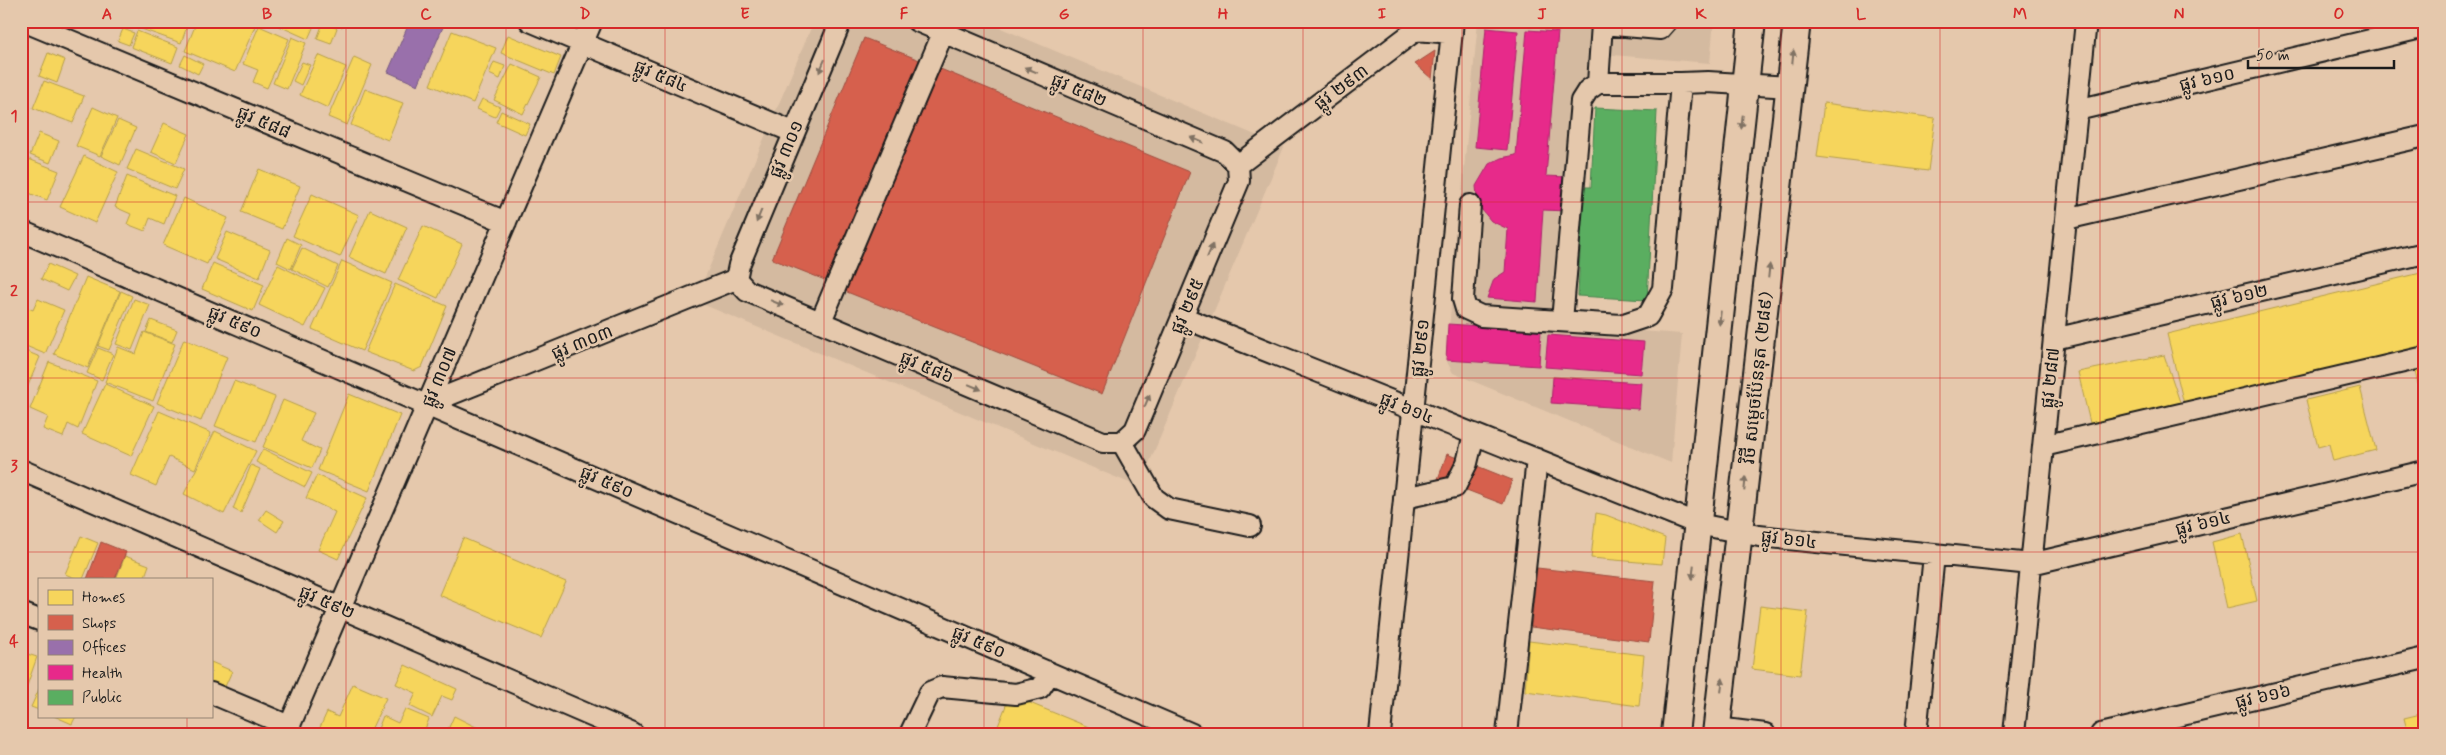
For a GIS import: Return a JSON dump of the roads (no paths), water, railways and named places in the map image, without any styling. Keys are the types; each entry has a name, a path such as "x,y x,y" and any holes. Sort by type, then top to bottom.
{"main road":[{"path":"1674,734 1730,236 1752,21"},
{"name":"វិថី សម្តេចប៉ែននុត (២៨៩)","path":"1716,731 1797,21"},
{"path":"1730,236 1772,241"}],"street":[{"name":"ផ្លូវ ៥៨៨","path":"23,21 506,222"},
{"name":"ផ្លូវ ៥៨៤","path":"530,21 793,132"},
{"name":"ផ្លូវ ៣០៧","path":"287,730 592,21"},
{"name":"ផ្លូវ ៣០១","path":"736,279 739,265 793,132 841,21"},
{"name":"ផ្លូវ ៥៨២","path":"917,21 1225,152 1238,165"},
{"path":"1598,83 1594,23 1660,29 1667,21"},
{"name":"ផ្លូវ ២៨៧","path":"2014,734 2086,21"},
{"name":"ផ្លូវ ២៩៣","path":"1238,165 1416,26 1452,27"},
{"name":"ផ្លូវ ២៩១","path":"1380,734 1452,27"},
{"name":"ផ្លូវ ៦១០","path":"2077,110 2425,27"},
{"path":"821,322 943,32"},
{"path":"1562,321 1581,101 1588,90 1598,83 1746,84 1790,87"},
{"path":"1470,205 1463,299 1466,308 1480,316 1621,325 1648,316 1663,289 1681,83"},
{"path":"2066,219 2425,136"},
{"name":"ផ្លូវ ២៩៥","path":"1122,442 1135,430 1239,181 1238,165"},
{"name":"ផ្លូវ ៥៩០","path":"21,231 1192,734"},
{"name":"ផ្លូវ ៦១២","path":"2054,338 2425,253"},
{"name":"ផ្លូវ ៥៨៦","path":"736,279 747,291 1103,442 1122,442"},
{"name":"ផ្លូវ ៣០៣","path":"427,404 736,279"},
{"name":"ផ្លូវ ៦១៤","path":"1182,317 1698,524 1740,533 2031,564 2425,471"},
{"path":"2043,446 2425,357"},
{"path":"1404,498 1455,487 1468,462 1474,434"},
{"path":"1122,442 1158,504 1169,509 1250,526"},
{"path":"1507,734 1537,459"},
{"name":"ផ្លូវ ៥៩២","path":"21,470 633,734"},
{"path":"1916,734 1934,555"},
{"path":"21,613 38,620"},
{"name":"ផ្លូវ ៦១៦","path":"2101,734 2425,658"},
{"path":"910,734 930,692 942,687 1016,694 1040,688 1050,673"},
{"path":"212,693 287,730"},
{"path":"1716,731 1765,734"}]}
